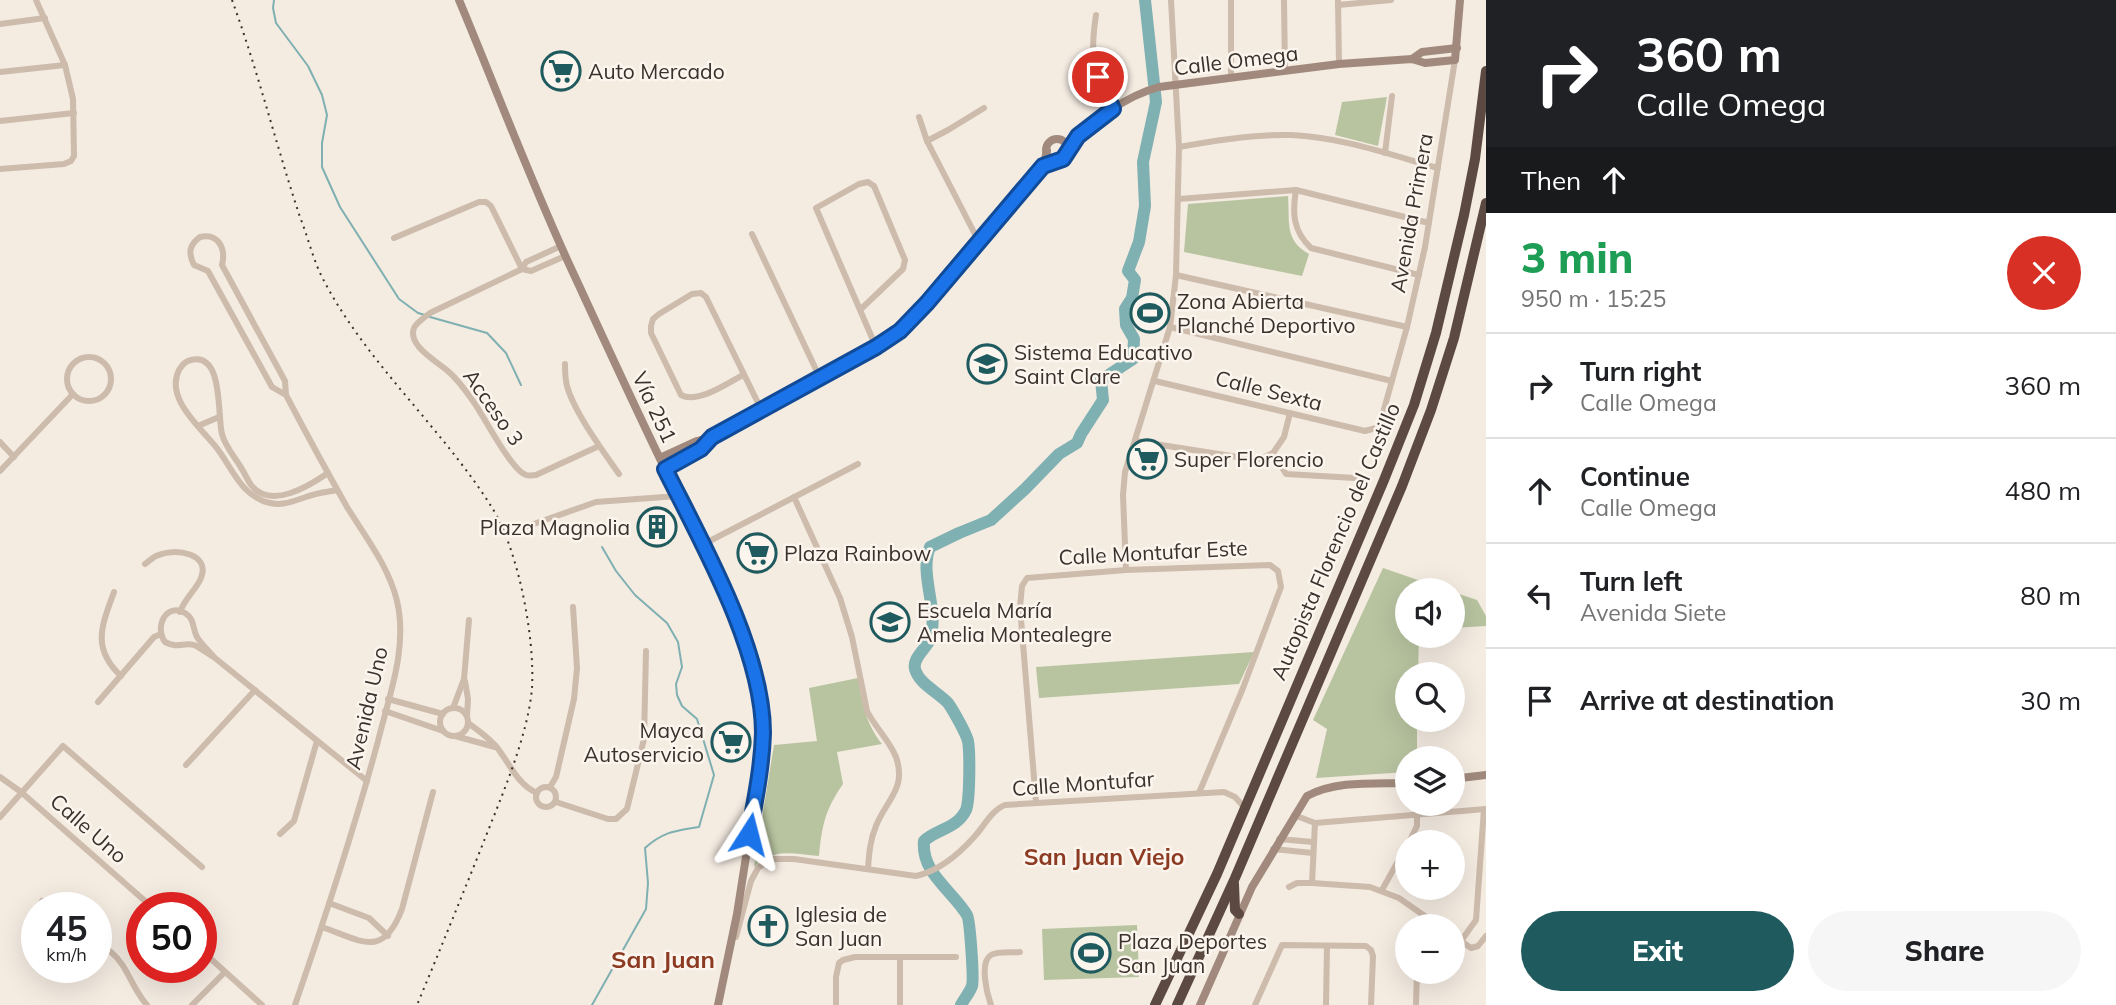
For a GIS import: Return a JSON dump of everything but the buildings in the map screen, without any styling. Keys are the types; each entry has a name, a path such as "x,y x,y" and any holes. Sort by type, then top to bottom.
{"highway":[{"name":"Autopista Florencio del Castillo","path":"1155,1005 1217,874 1384,480 1413,405 1436,333 1464,215 1475,159 1486,71"},
{"name":"Autopista Florencio del Castillo","path":"1177,1005 1235,878 1402,486 1431,410 1454,338 1486,203"},
{"path":"1235,878 1235,911 1239,914"}],"street":[{"path":"0,169 64,164 74,156 74,99 65,65 36,0"},
{"name":"Vía 251","path":"459,0 565,256 702,545 749,651 763,731 762,755 727,966 718,1005"},
{"path":"1126,570 1123,495 1125,471 1170,327 1176,275 1179,147 1171,0"},
{"path":"1231,0 1231,78"},
{"path":"1284,0 1285,71"},
{"path":"1339,64 1338,2 1391,0"},
{"name":"Avenida Primera","path":"1376,428 1381,420 1392,381 1419,275 1457,48 1460,0"},
{"path":"1096,16 1091,43 1092,59 1113,109"},
{"path":"0,24 45,18"},
{"name":"Calle Omega","path":"1412,59 1422,52 1457,48"},
{"name":"Calle Omega","path":"1068,148 1078,136 1113,109 1146,91 1176,84 1339,64 1412,59 1425,63 1455,60"},
{"path":"0,72 65,65"},
{"path":"1385,153 1392,96"},
{"path":"927,141 984,108"},
{"path":"0,121 74,113"},
{"path":"919,117 927,141 979,242"},
{"path":"1179,147 1216,140 1291,135 1314,137 1438,168"},
{"name":"Calle Omega","path":"1062,139 1078,136"},
{"path":"660,458 697,440 712,437 891,338 911,321 1043,166 1066,156 1068,148 1062,139 1051,141 1043,166"},
{"path":"1047,151 1049,157 1055,160"},
{"path":"860,310 903,269 905,260 874,186 868,182 859,184 816,208 860,310 876,347"},
{"path":"1179,199 1296,190 1429,223"},
{"path":"1296,190 1296,229 1311,248 1419,275"},
{"path":"394,238 479,202 486,202 491,206 522,269 530,271 565,256"},
{"path":"752,234 820,378"},
{"name":"Avenida Uno","path":"286,395 272,387 208,271 194,265 191,246 200,237 212,237 222,248 222,265 285,381 286,395 337,490 386,572 396,599 400,621 399,657 367,781 295,1005"},
{"path":"522,269 527,262 561,246"},
{"name":"Acceso 3","path":"522,269 430,313 414,328 415,342 450,373 470,396 510,461 527,476 537,475 599,446"},
{"path":"1176,275 1407,327"},
{"path":"743,375 714,390 686,398 677,390 651,333 653,319 692,294 701,293 706,297 762,411"},
{"path":"1170,327 1392,381"},
{"path":"90,357 104,363 111,374 111,383 103,396 89,401 79,399 73,394 68,376 74,363 90,357"},
{"path":"328,473 306,488 290,493 273,495 259,491 251,485 226,443 219,417 217,381 212,369 206,362 195,359 181,366 176,376 181,405 219,451 243,488 268,502 282,504 337,490"},
{"path":"565,364 570,396 619,474"},
{"name":"Calle Sexta","path":"1155,381 1365,431 1376,428"},
{"path":"0,471 73,394"},
{"path":"1136,441 1260,459 1273,453 1284,437 1290,413"},
{"path":"198,426 219,417"},
{"path":"665,469 701,449 712,437"},
{"path":"0,442 14,457"},
{"path":"1273,453 1286,474 1354,478"},
{"path":"702,545 858,464"},
{"path":"232,471 240,466"},
{"path":"290,493 293,502"},
{"path":"528,526 596,502 678,496"},
{"path":"794,498 840,598 852,637 867,711 892,748 899,769 897,789 874,832 868,869"},
{"path":"145,564 158,555 181,551 191,554 199,561 201,579 183,602 180,611"},
{"name":"Calle Montufar Este","path":"1036,802 1020,607 1022,586 1027,578 1126,570 1270,565 1278,571 1281,587 1199,793"},
{"path":"114,592 102,625 101,636 109,665 121,676"},
{"path":"550,788 556,777 574,699 577,668 573,607"},
{"path":"215,658 197,638 193,622 186,614 180,611 166,616 160,625 160,634 165,642 172,646 195,646 215,658 367,781"},
{"path":"388,699 443,714 453,708 464,679 469,620"},
{"path":"98,702 154,637 160,634"},
{"path":"556,802 608,819 616,819 627,809 644,739 646,651"},
{"path":"455,736 461,734 468,721 464,679"},
{"path":"186,765 254,690"},
{"path":"453,708 464,712 468,721 497,747 525,786 537,793"},
{"path":"385,711 455,736 497,747"},
{"path":"443,714 441,726 444,731"},
{"path":"279,834 294,821 317,741"},
{"path":"0,817 63,746 202,867"},
{"path":"1465,777 1486,775"},
{"name":"Calle Uno","path":"0,777 21,792 135,892"},
{"path":"1200,1005 1239,914 1273,849 1307,796 1336,786 1395,784"},
{"path":"545,787 550,788 556,793 556,802 553,806 544,807 537,802 537,793 545,787"},
{"path":"322,927 368,942 380,941 388,936 402,909 433,792"},
{"name":"Calle Montufar","path":"727,966 751,881 758,868 770,859 786,858 907,876 924,874 934,869 974,837 1001,806 1199,793 1230,794 1244,807"},
{"path":"1465,811 1485,809 1476,920 1465,935"},
{"path":"1294,815 1315,823 1418,816 1415,830"},
{"path":"1312,883 1315,823"},
{"path":"1279,839 1313,842"},
{"path":"1273,849 1313,853"},
{"path":"1382,890 1395,866"},
{"path":"1289,887 1297,883 1312,883 1370,887 1399,898 1422,914"},
{"path":"329,903 369,918 388,936"},
{"path":"1465,944 1475,948 1486,936"},
{"path":"1255,1005 1282,945 1366,946 1373,956 1371,1005"},
{"path":"1326,1005 1327,946"},
{"path":"991,1005 985,972 988,958 992,955 1020,952"},
{"path":"112,953 147,1005"},
{"path":"836,1005 836,977 839,963 843,960 855,957 956,957"},
{"path":"900,958 900,1005"},
{"path":"217,965 262,1005"},
{"path":"192,1005 225,972"},
{"path":"1416,1005 1417,984"}],"green space":[{"path":"1387,97 1378,146 1335,135 1342,102"},
{"path":"1288,196 1292,236 1295,243 1309,254 1302,276 1184,252 1188,204"},
{"name":"Zona Abierta Planché Deportivo","path":"1145,296 1162,300 1155,330 1138,326"},
{"path":"1383,568 1412,578 1395,578 1395,648 1419,648 1418,662 1395,662 1395,732 1417,732 1417,746 1395,746 1395,773 1316,778 1327,729 1313,720"},
{"path":"1465,596 1477,600 1486,616 1486,626 1465,627"},
{"path":"1254,652 1239,684 1039,698 1036,667"},
{"path":"858,678 866,713 882,744 837,752 843,784 825,818 819,856 776,854 754,867 774,745 817,741 809,688"},
{"path":"757,910 783,915 780,935 775,934 777,919 761,916 756,940 752,939"},
{"name":"Plaza Deportes San Juan","path":"1137,925 1139,977 1044,980 1042,929"}],"waterway":[{"path":"274,0 276,23 308,66 322,95 327,115 322,143 322,167 340,207 399,299 425,315"},
{"path":"961,1005 972,981 968,919 961,906 932,872 924,852 924,841 952,825 966,810 969,747 965,733 948,703 925,683 915,669 916,660 927,645 933,626 927,557 930,547 991,520 1059,454 1077,443 1103,400 1101,380 1133,359 1134,339 1126,325 1125,309 1132,298 1135,280 1128,271 1139,242 1145,206 1143,162 1156,102 1145,0"},
{"path":"430,317 487,333 506,353 521,385"},
{"path":"592,1005 646,909 648,883 645,848 664,835 699,827 714,775 697,719 682,706 677,695 676,684 682,667 678,642 667,623 635,595 602,547"}],"railway":[{"path":"232,0 319,272 360,338 450,449 491,506 509,545 523,594 532,667 530,706 525,726 499,804 417,1005"}],"place":[{"name":"Auto Mercado","path":"561,71"},
{"name":"Zona Abierta Planché Deportivo","path":"1150,313"},
{"name":"Sistema Educativo Saint Clare","path":"987,364"},
{"name":"Super Florencio","path":"1147,459"},
{"name":"Plaza Magnolia","path":"657,527"},
{"name":"Plaza Rainbow","path":"757,553"},
{"name":"Escuela María Amelia Montealegre","path":"890,622"},
{"name":"Mayca Autoservicio","path":"731,742"},
{"name":"Iglesia de San Juan","path":"768,926"},
{"name":"Plaza Deportes San Juan","path":"1091,953"}],"district":[{"name":"San Juan Viejo","path":"1104,856"},
{"name":"San Juan","path":"663,959"}],"route":[{"path":"749,834 762,755 763,731 752,664 728,600 665,469 701,449 712,437 876,347 900,331 938,291 1043,166 1063,159 1078,136 1113,109 1098,77"}]}
